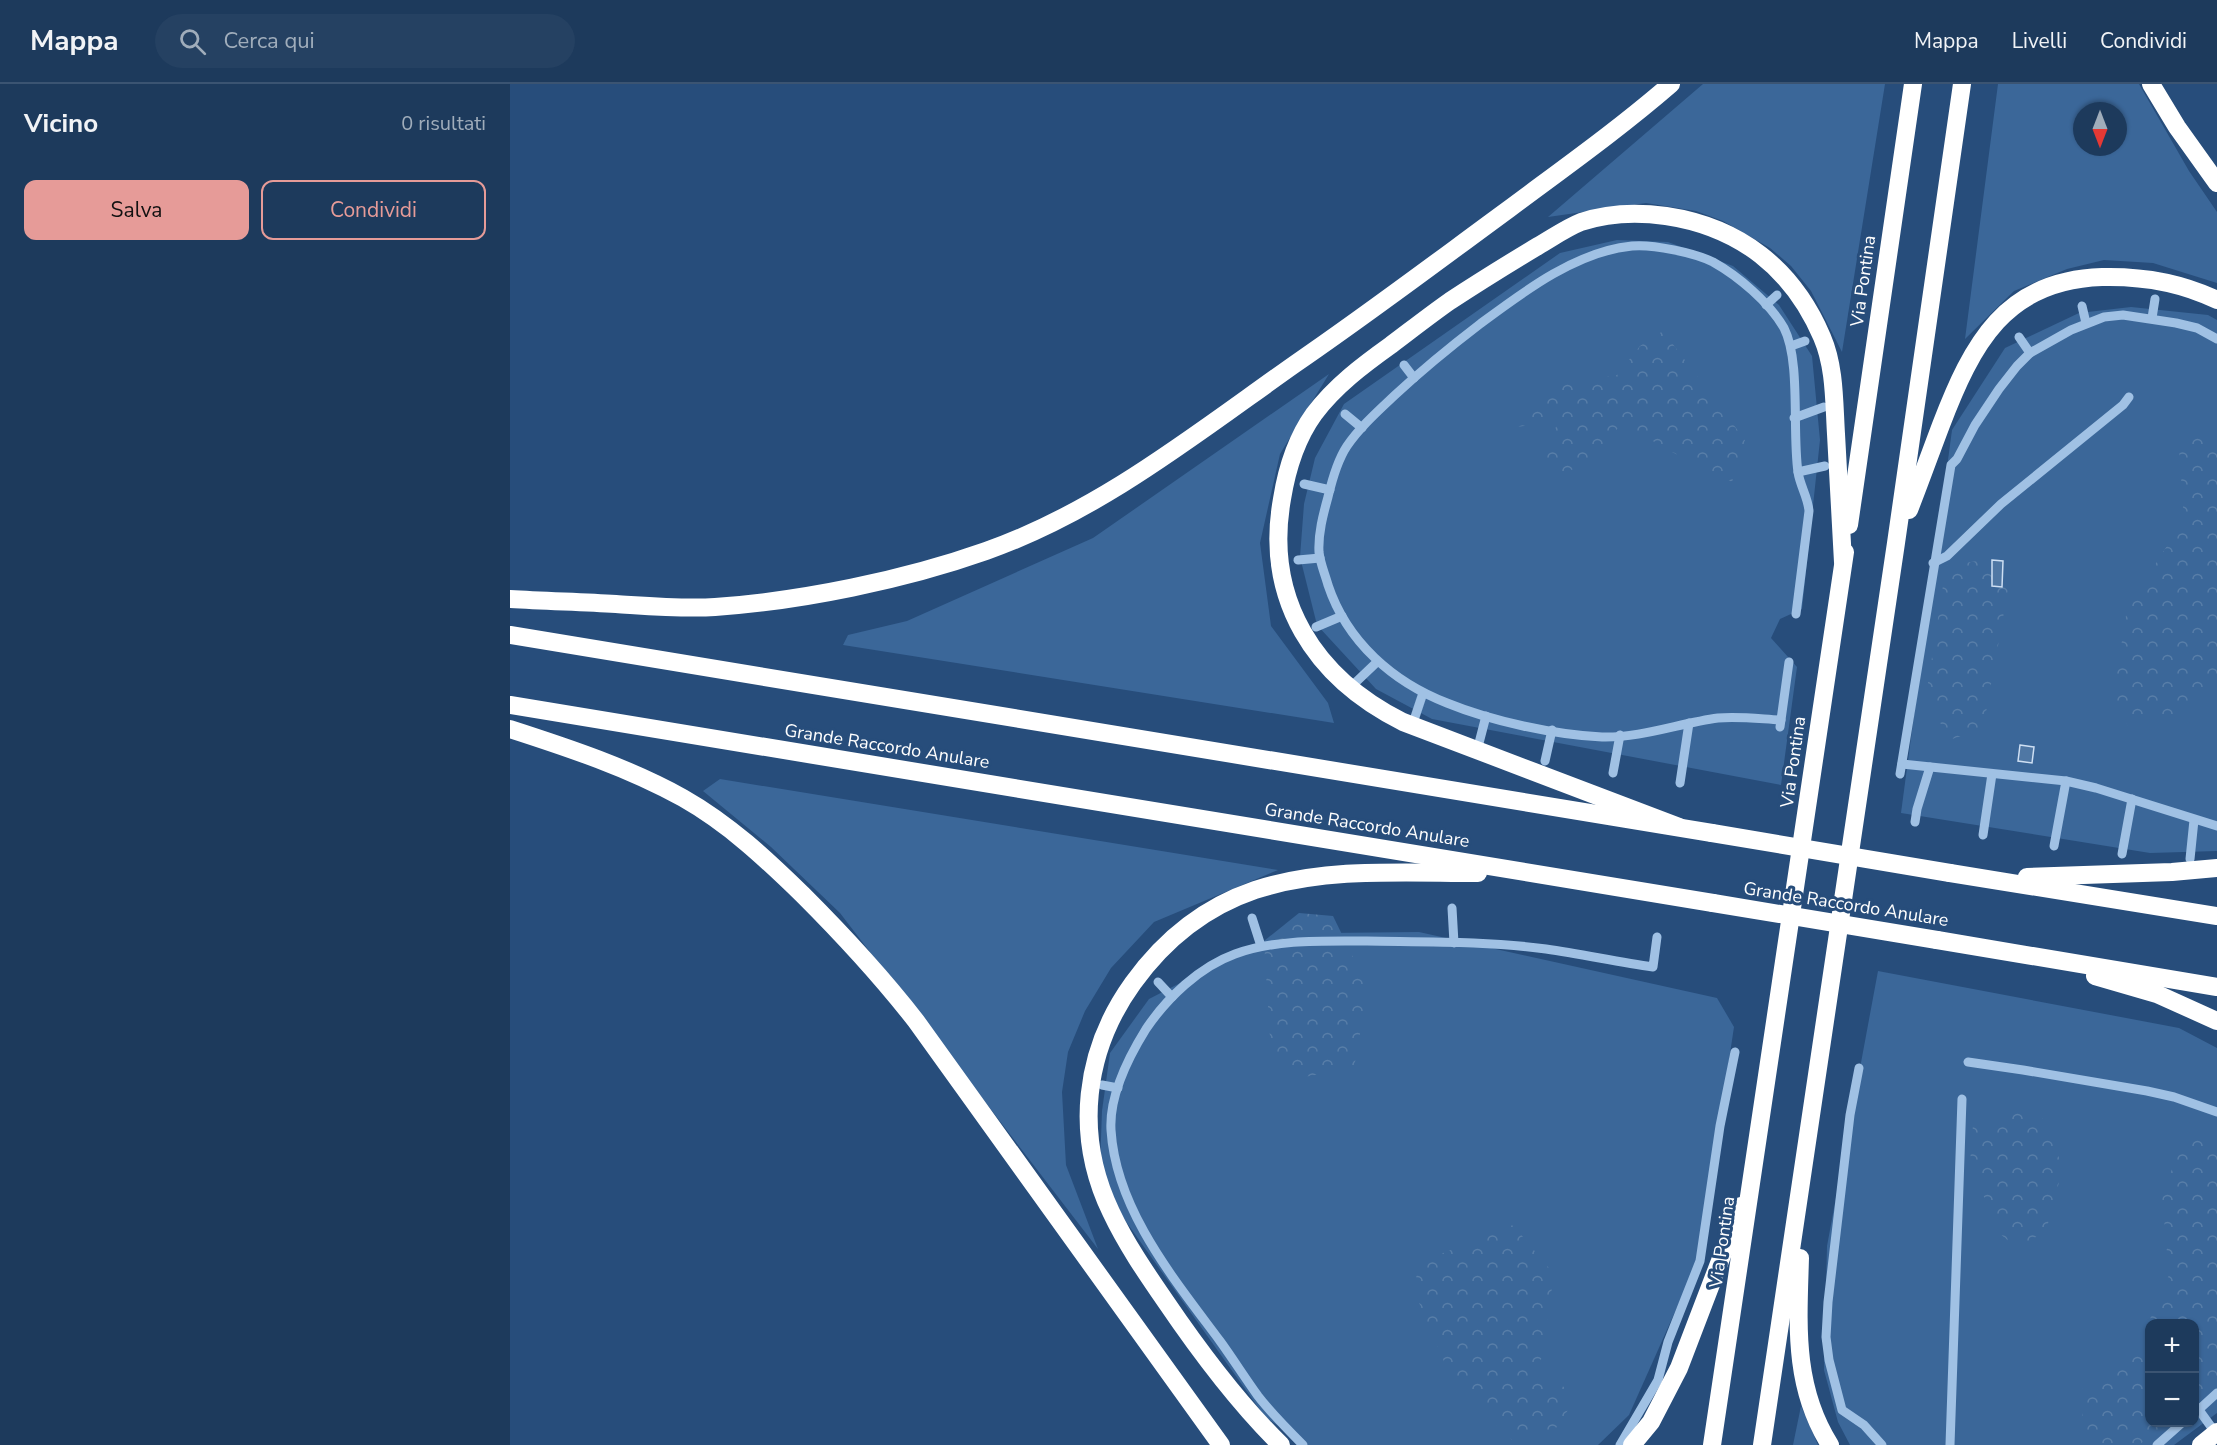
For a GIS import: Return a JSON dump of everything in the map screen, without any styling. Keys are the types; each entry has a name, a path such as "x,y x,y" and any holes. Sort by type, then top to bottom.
{"highway":[{"path":"510,599 668,607 748,604 830,592 887,579 985,552 1029,534 1097,500 1198,433 1371,311 1613,132 1671,84"},
{"name":"Via Pontina","path":"1712,1445 1913,84"},
{"path":"1762,1445 1962,84"},
{"path":"2151,84 2177,127 2217,183"},
{"path":"1679,827 1403,722 1367,702 1331,672 1312,648 1294,616 1283,582 1280,562 1278,521 1287,473 1294,449 1307,423 1332,393 1367,363 1470,287 1566,230 1590,220 1622,215 1653,215 1694,221 1732,236 1759,252 1795,290 1824,341 1833,386 1843,562"},
{"path":"1896,543 1963,373 1988,330 2013,307 2034,293 2058,284 2074,280 2127,277 2157,279 2194,290 2217,300"},
{"path":"510,635 2217,916"},
{"name":"Grande Raccordo Anulare","path":"510,705 2217,987"},
{"path":"510,729 552,742 636,774 707,812 748,843 838,930 897,996 916,1021 1221,1445"},
{"path":"1988,879 2172,872 2217,868"},
{"path":"1281,1445 1233,1391 1184,1328 1138,1260 1106,1201 1092,1157 1089,1102 1096,1055 1111,1017 1137,977 1185,927 1221,904 1254,890 1289,881 1350,873 1531,873"},
{"path":"2018,954 2157,994 2217,1021"},
{"path":"1804,1162 1798,1318 1799,1353 1802,1376 1810,1405 1830,1445"},
{"path":"1632,1445 1650,1422 1679,1368 1753,1174"},
{"path":"2201,1445 2217,1432"}],"green space":[{"path":"1703,84 1885,84 1842,352 1811,291 1791,266 1770,248 1723,221 1696,211 1646,203 1548,217"},
{"path":"1998,84 2139,84 2189,171 2217,212 2217,283 2153,263 2104,260 2067,269 2014,291 1965,339"},
{"path":"1617,240 1668,242 1733,266 1779,305 1812,356 1820,440 1802,609 1780,619 1771,638 1797,667 1781,785 1432,719 1376,689 1317,625 1300,557 1304,504 1315,458 1344,404 1560,253"},
{"path":"2131,307 2208,315 2217,320 2217,851 2150,853 1901,813 1952,430 2005,348 2079,313"},
{"path":"1663,331 1745,440 1732,482 1666,449 1623,423 1580,467 1556,475 1535,454 1560,422 1516,427 1552,386 1617,375 1640,346"},
{"path":"1329,374 1280,454 1260,543 1271,626 1328,703 1334,723 843,645 848,635 907,621 1093,538"},
{"path":"2201,432 2217,448 2217,694 2204,693 2187,712 2129,727 2112,704 2127,609 2184,519 2179,449"},
{"path":"1977,561 2008,590 1983,729 1946,741 1928,683 1946,566"},
{"path":"720,779 1278,870 1154,922 1111,968 1085,1011 1068,1052 1062,1092 1066,1165 1098,1249 840,913 771,847 703,791"},
{"path":"1299,913 1333,916 1368,988 1354,1068 1293,1079 1271,1054 1264,941"},
{"path":"1419,932 1717,998 1734,1027 1699,1258 1629,1415 1598,1445 1307,1445 1265,1417 1122,1216 1100,1165 1102,1111 1110,1053 1149,999 1250,947 1326,933"},
{"path":"1878,971 2179,1028 2217,1048 2217,1413 2199,1426 2199,1319 2145,1319 2145,1427 2198,1427 2174,1445 1850,1445 1838,1422 1824,1370 1827,1246"},
{"path":"2019,1112 2042,1118 2063,1167 2046,1231 2017,1248 1999,1233 1970,1163 1973,1125"},
{"path":"2217,1136 2217,1381 2199,1396 2199,1319 2150,1319 2169,1275 2162,1196 2182,1142"},
{"path":"1513,1225 1554,1274 1539,1373 1564,1387 1570,1407 1552,1434 1512,1440 1454,1385 1417,1298 1416,1264"},
{"path":"2145,1331 2145,1427 2161,1427 2139,1445 2084,1445 2081,1390 2134,1356"},
{"path":"1801,1406 1818,1445 1793,1445"}],"building":[{"path":"1992,560 2003,561 2002,587 1992,586"},
{"path":"2020,745 2034,747 2032,763 2018,761"}],"waterway":[{"path":"1781,720 1718,718 1646,733 1602,737 1523,726 1483,716 1447,703 1408,684 1374,658 1347,625 1336,606 1320,560 1321,524 1335,471 1343,452 1352,439 1405,386 1469,333 1532,287 1571,264 1611,249 1632,246 1651,246 1674,250 1713,262 1742,282 1762,299 1778,318 1789,342 1793,359 1796,456 1800,482 1809,511 1796,614"},
{"path":"1766,305 1777,295"},
{"path":"2152,318 2155,299"},
{"path":"2082,306 2086,323"},
{"path":"1900,774 1951,465 1957,459 1975,425 1999,389 2030,353 2071,330 2104,317 2123,315 2176,323 2197,328 2217,339"},
{"path":"2019,337 2030,353"},
{"path":"1791,346 1805,341"},
{"path":"1404,365 1414,378"},
{"path":"1933,563 1947,556 2001,504 2123,405 2129,397"},
{"path":"1794,418 1824,407"},
{"path":"1345,414 1362,428"},
{"path":"1798,472 1825,466"},
{"path":"1304,484 1330,490"},
{"path":"1298,560 1320,558"},
{"path":"1316,627 1342,616"},
{"path":"1356,682 1377,662"},
{"path":"1780,727 1789,662"},
{"path":"1413,723 1423,693"},
{"path":"1479,743 1486,716"},
{"path":"1680,783 1689,723"},
{"path":"1545,761 1552,730"},
{"path":"1613,773 1620,735"},
{"path":"1902,764 2066,781 2096,788 2217,826"},
{"path":"1915,822 1930,767"},
{"path":"1983,835 1992,774"},
{"path":"2054,846 2066,781"},
{"path":"2122,854 2132,799"},
{"path":"2190,859 2194,820"},
{"path":"1452,908 1454,943"},
{"path":"1252,918 1261,946"},
{"path":"1303,1445 1258,1396 1184,1293 1150,1242 1124,1188 1115,1159 1111,1117 1121,1077 1146,1029 1174,995 1209,967 1235,954 1283,943 1334,941 1479,943 1546,949 1653,967 1657,937"},
{"path":"1158,982 1172,997"},
{"path":"1620,1445 1658,1380 1668,1342 1700,1261 1720,1126 1735,1052"},
{"path":"1968,1062 2147,1091 2174,1097 2217,1112"},
{"path":"1859,1068 1850,1115 1826,1337 1829,1360 1842,1410 1864,1425 1882,1445"},
{"path":"1102,1085 1118,1088"},
{"path":"1950,1445 1962,1099"},
{"path":"2199,1409 2217,1393"},
{"path":"2199,1410 2212,1428"},
{"path":"2157,1445 2177,1427"}]}
